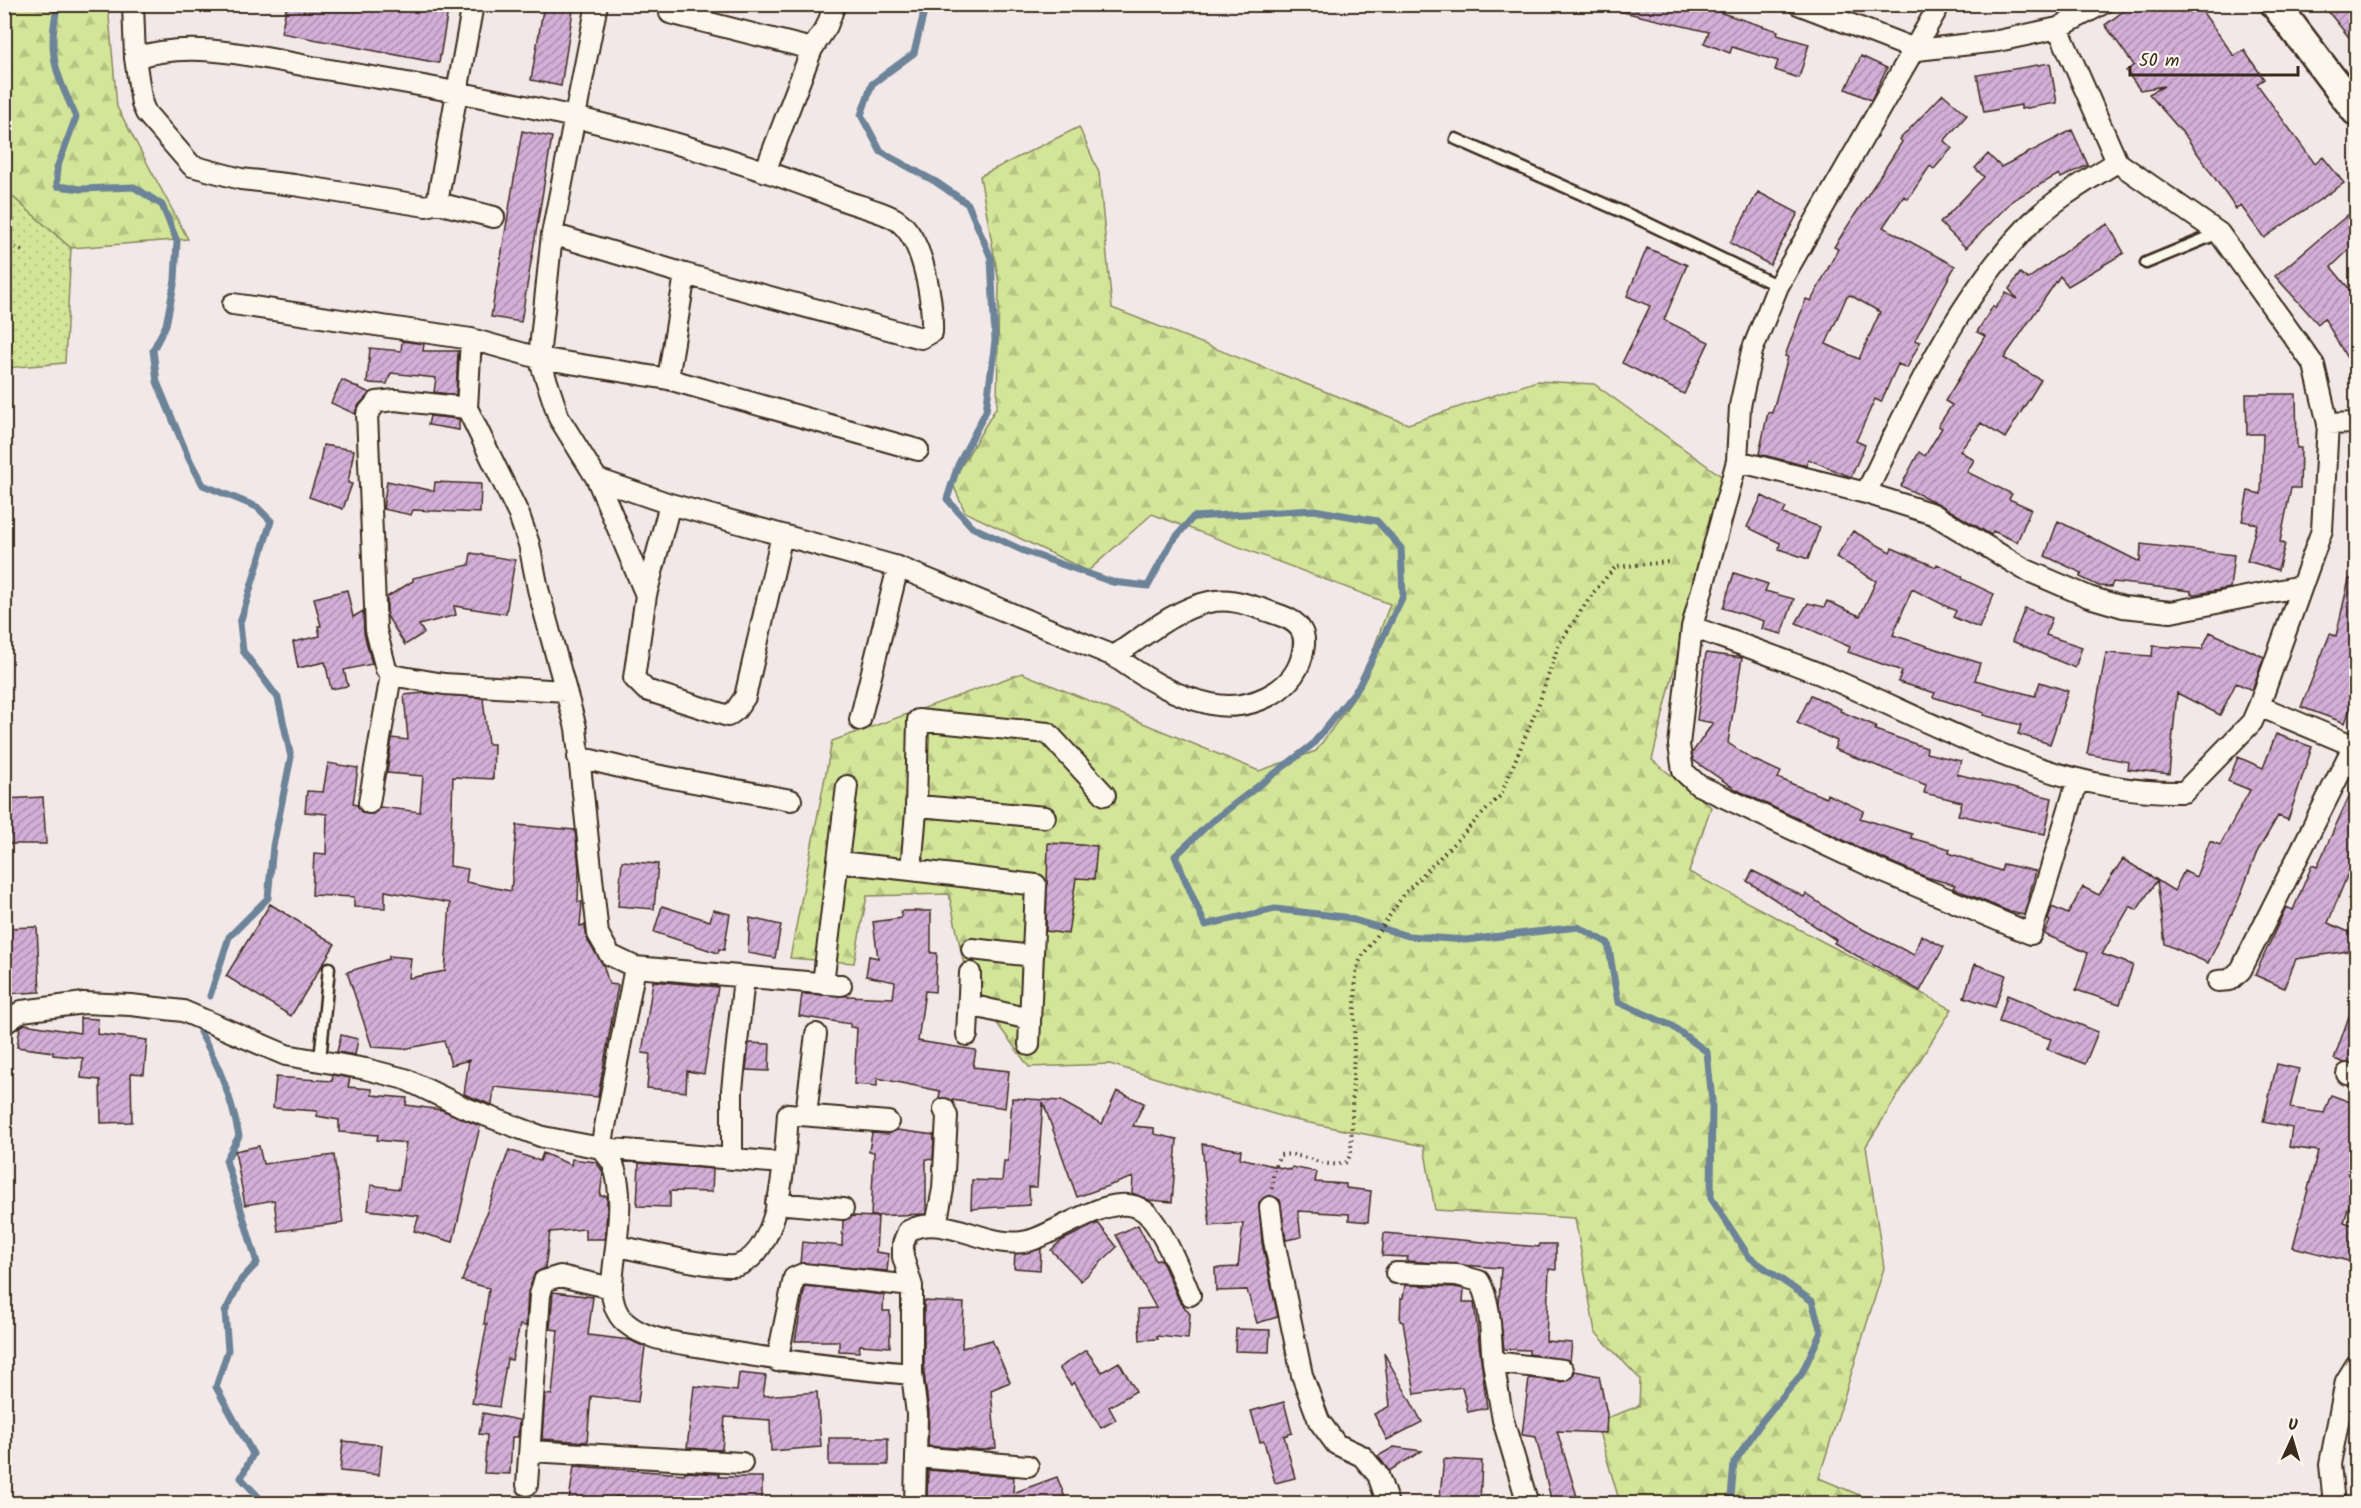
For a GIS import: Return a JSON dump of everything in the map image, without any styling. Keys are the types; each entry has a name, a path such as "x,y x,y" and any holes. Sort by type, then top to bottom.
{"main road":[{"path":"2275,4 2356,111"}],"street":[{"path":"133,4 135,58 142,104 146,113 192,166 241,179 294,184 426,206 437,203 494,217"},
{"path":"437,203 473,4"},
{"path":"597,4 552,234 539,358 559,418 597,480 646,595"},
{"path":"766,169 812,49 827,26 835,4"},
{"path":"1798,4 1917,50 1998,41 2058,28 2102,4"},
{"path":"1940,4 1917,50 1778,286 1752,351 1740,406 1737,461 1692,627 1679,745 1683,771 1698,785 1881,871 2031,934 2078,778"},
{"path":"670,14 812,49"},
{"path":"1692,627 1820,674 1943,730 2031,766 2108,787 2184,792 2252,722 2322,530 2328,424 2314,365 2219,233 2117,162 2058,28"},
{"path":"135,58 173,49 237,54 459,91 652,136 766,169 898,222 916,246 931,297 932,332 921,338 685,274 552,234"},
{"path":"1866,493 1911,399 1977,290 2026,228 2077,187 2117,162"},
{"path":"668,380 685,274"},
{"path":"233,304 471,339 539,358 668,380 918,450"},
{"path":"471,339 467,408 519,515 529,544 576,728 598,934 610,955 635,967 832,984 839,862 847,786"},
{"path":"369,803 390,675 386,669 376,630 367,414 376,402 394,400 467,408"},
{"path":"2328,424 2356,423"},
{"path":"1737,461 1866,493 1933,514 2024,568 2089,597 2123,607 2171,612 2301,586"},
{"path":"597,480 670,504 898,567 1114,656 1162,688 1212,704 1234,705 1266,697 1282,689 1296,675 1305,642 1301,629 1290,619 1233,599 1208,602 1182,612 1114,656"},
{"path":"670,504 646,595 634,678 646,690 728,716 736,710 745,697 782,535"},
{"path":"860,720 898,567"},
{"path":"390,675 444,684 566,691"},
{"path":"2218,981 2230,980 2241,970 2355,744 2259,706"},
{"path":"911,870 916,808 918,720 1048,733 1106,795"},
{"path":"578,757 645,773 791,800"},
{"path":"916,808 919,806 1045,817"},
{"path":"839,862 1036,885 1029,1045"},
{"path":"972,949 1033,956"},
{"path":"635,967 601,1148 614,1166 618,1191 617,1246 612,1288 615,1307 620,1315 625,1322 643,1333 668,1341 777,1361 912,1374"},
{"path":"967,1035 970,973 970,1005 1029,1019"},
{"path":"732,1159 732,1090 744,978"},
{"path":"4,1024 22,1011 84,1003 183,1011 286,1055 320,1060 405,1079 464,1107 543,1137 601,1148 770,1162"},
{"path":"806,1114 816,1034"},
{"path":"936,1225 943,1189 947,1116 944,1108"},
{"path":"617,1246 717,1265 738,1266 758,1252 771,1226 785,1159 788,1114 888,1122"},
{"path":"776,1203 843,1209"},
{"path":"915,1503 917,1414 912,1374 912,1286 903,1257 903,1244 908,1231 919,1225 936,1225 991,1240 1027,1242 1101,1209 1132,1206 1144,1211 1172,1252 1190,1294"},
{"path":"1270,1207 1274,1241 1302,1375 1319,1421 1336,1444 1362,1456 1368,1462 1378,1475 1388,1503"},
{"path":"1396,1273 1457,1275 1479,1281 1484,1289 1503,1420 1528,1503"},
{"path":"777,1361 794,1278 803,1274 912,1286"},
{"path":"527,1485 540,1295 544,1281 560,1276 612,1288"},
{"path":"1493,1362 1563,1370"},
{"path":"2334,1503 2330,1464 2346,1381 2356,1365"},
{"path":"530,1451 742,1464"},
{"path":"916,1457 1028,1466"}],"lane":[{"path":"1456,139 1643,221 1778,286"},
{"path":"2146,263 2219,233"},
{"path":"320,1060 329,968"}],"path":[{"path":"4,243 23,250"},
{"path":"1270,1207 1274,1167 1280,1155 1287,1154 1340,1165 1347,1162 1351,1153 1356,970 1370,944 1405,893 1502,795 1559,644 1593,592 1615,567 1668,562"}],"green space":[{"path":"5,4 108,5 117,107 188,239 71,248 5,190"},
{"path":"1079,127 1099,173 1112,308 1408,424 1537,381 1594,384 1731,483 1697,574 1652,760 1711,807 1689,872 1952,1009 1866,1146 1884,1268 1819,1478 1878,1503 1620,1503 1596,1422 1639,1406 1640,1379 1595,1332 1575,1218 1435,1210 1424,1146 1290,1119 1110,1064 1029,1067 968,984 949,894 867,896 854,963 790,958 832,741 1022,673 1259,771 1316,751 1357,694 1390,604 1152,514 1088,571 965,512 952,482 997,406 999,283 980,176"},
{"path":"5,190 71,248 65,363 5,368"}],"building":[{"path":"287,4 449,4 439,63 281,33"},
{"path":"544,4 574,4 561,86 531,80"},
{"path":"1615,4 1707,4 1706,8 1778,31 1777,35 1809,44 1799,78 1775,70 1778,61 1732,47 1730,53 1704,43 1709,32 1614,10"},
{"path":"2133,4 2197,4 2234,56 2244,50 2264,79 2257,84 2315,164 2323,157 2344,183 2264,238 2241,206 2236,209 2187,138 2149,94 2164,86 2140,90 2126,71 2134,65 2105,25"},
{"path":"2322,4 2356,4 2356,46"},
{"path":"1861,56 1887,68 1871,100 1846,89"},
{"path":"2050,63 2057,103 2021,109 2021,105 1984,112 1977,75"},
{"path":"1943,94 1967,115 1944,141 1952,148 1934,169 1930,166 1908,199 1904,196 1883,227 1955,266 1915,340 1920,342 1907,368 1898,364 1881,402 1875,399 1856,441 1865,445 1851,477 1808,459 1807,466 1759,454 1768,412 1772,413 1788,357 1785,356 1806,299 1811,301 1838,249 1834,247 1902,142 1900,139","holes":["1850,295 1880,312 1859,359 1826,344 1846,298"]},
{"path":"2072,130 2088,165 2061,178 2059,174 2013,200 1966,248 1940,223 1984,177 1975,168 1988,154 2001,167"},
{"path":"522,131 552,137 521,322 491,317"},
{"path":"1758,192 1798,213 1770,265 1730,243"},
{"path":"2356,208 2356,243 2331,267 2356,297 2356,374 2324,318 2318,324 2275,276"},
{"path":"2108,224 2124,253 2068,286 2060,276 2004,358 2041,380 2005,438 1981,423 1960,451 1974,460 1967,472 2012,494 2009,499 2031,509 2017,542 1993,531 1991,535 1939,504 1901,486 1919,452 1925,456 1942,428 1938,426 1952,405 1945,401 1985,336 1977,332 1993,306 1995,308 2006,293 2017,299 2009,289 2020,273 2028,279 2086,236"},
{"path":"1647,248 1687,265 1664,320 1709,342 1684,394 1622,363 1650,306 1627,296"},
{"path":"402,341 424,344 423,351 458,351 456,395 434,392 436,378 391,373 387,384 367,383 370,348 401,351"},
{"path":"342,380 370,393 358,406 355,414 331,403"},
{"path":"2246,394 2296,394 2297,448 2301,448 2300,488 2291,488 2280,542 2285,544 2278,570 2247,561 2257,524 2242,521 2248,491 2261,494 2263,434 2247,434"},
{"path":"430,416 459,419 459,430 428,425"},
{"path":"323,445 354,450 348,483 352,484 343,509 309,497 319,468"},
{"path":"387,481 434,491 435,482 481,484 480,513 413,510 411,515 383,509"},
{"path":"1762,496 1786,508 1783,514 1820,527 1808,559 1779,549 1780,543 1747,527"},
{"path":"2058,521 2140,562 2141,544 2234,555 2230,588 2191,594 2191,591 2113,582 2111,587 2099,586 2080,577 2082,573 2045,556"},
{"path":"1853,531 1890,552 1892,548 1936,567 1937,564 1994,594 1979,628 1953,617 1956,611 1912,589 1893,635 1980,663 1975,680 2035,696 2040,682 2068,691 2050,744 2018,734 2021,725 1983,715 1984,713 1933,697 1935,693 1898,682 1902,671 1848,652 1850,647 1796,623 1808,603 1824,607 1827,601 1860,616 1876,581 1836,557"},
{"path":"471,553 515,560 506,614 454,606 456,615 419,625 424,633 405,645 387,616 387,597 413,581 413,578 469,565"},
{"path":"1734,573 1768,584 1765,591 1794,599 1782,634 1762,629 1764,621 1723,608"},
{"path":"2349,579 2356,580 2356,693 2345,723 2301,707 2330,634 2336,636"},
{"path":"347,590 353,617 363,611 364,633 372,664 344,670 348,686 331,689 325,662 298,668 293,642 320,636 318,626 321,626 314,598"},
{"path":"2025,608 2052,618 2046,635 2082,647 2075,668 2012,641"},
{"path":"2210,632 2264,657 2252,690 2236,683 2220,715 2177,693 2169,774 2128,769 2129,762 2087,754 2106,653 2152,656 2153,646 2202,649"},
{"path":"1706,653 1742,658 1728,743 1752,759 1781,772 1778,778 1826,798 1827,794 1864,811 1860,818 1912,834 1911,838 1950,849 1949,853 2001,871 2003,864 2036,871 2024,915 2010,912 1953,888 1955,885 1926,877 1886,860 1737,790 1693,760 1692,753 1713,723 1697,720"},
{"path":"424,693 483,698 488,744 494,744 493,779 453,777 450,866 468,869 466,882 511,891 517,825 575,830 579,868 578,902 582,902 580,926 585,925 587,940 603,964 609,984 618,985 598,1097 494,1087 492,1105 464,1094 469,1060 451,1065 444,1041 404,1049 372,1047 347,972 389,959 389,956 411,958 409,978 445,971 450,903 385,891 385,908 354,907 354,897 312,895 314,853 326,854 327,814 305,812 307,791 323,792 328,763 358,768 353,804 357,805 362,813 373,814 380,807 420,812 423,776 387,773 392,738 408,740 404,695"},
{"path":"1811,695 1841,709 1840,711 1876,726 1875,730 1927,748 1926,753 1961,761 1957,774 2052,798 2045,834 1958,815 1962,802 1924,793 1926,785 1834,749 1837,741 1797,723"},
{"path":"2276,734 2312,747 2288,820 2278,816 2257,852 2239,899 2208,963 2165,944 2157,880 2174,891 2184,871 2196,877 2210,841 2220,845 2250,790 2228,781 2238,757 2263,768"},
{"path":"2356,781 2356,874 2349,871 2328,923 2356,935 2354,950 2296,959 2284,988 2255,975 2286,907 2293,910 2312,865 2317,867"},
{"path":"43,797 46,844 4,844 4,799"},
{"path":"1048,843 1097,846 1094,879 1076,878 1068,934 1046,931"},
{"path":"2123,859 2157,880 2137,910 2130,906 2102,954 2133,965 2120,1004 2076,990 2088,953 2044,934 2050,921 2048,920 2052,907 2068,914 2083,887 2099,895"},
{"path":"622,861 658,864 654,909 618,906"},
{"path":"1753,871 1804,897 1806,894 1848,922 1914,955 1921,935 1944,947 1920,991 1834,943 1836,940 1747,881"},
{"path":"270,904 335,944 291,1016 226,976"},
{"path":"662,906 710,921 713,910 730,914 724,950 719,949 718,953 654,932"},
{"path":"901,911 931,911 931,953 937,953 935,992 925,991 918,1041 976,1050 973,1067 1009,1071 1005,1108 939,1098 940,1091 877,1078 877,1086 854,1084 857,1028 850,1027 851,1024 799,1016 802,994 893,998 895,982 866,976 869,956 878,958 873,922 901,918"},
{"path":"750,918 781,925 775,958 748,953"},
{"path":"37,927 40,992 4,994 4,928"},
{"path":"1975,964 2006,975 1995,1007 1964,997"},
{"path":"653,981 718,987 704,1074 687,1071 686,1092 647,1088 650,1054 642,1053"},
{"path":"2007,995 2098,1032 2085,1064 2047,1049 2051,1039 1999,1022"},
{"path":"2354,1002 2356,1003 2356,1063 2345,1063 2334,1059"},
{"path":"80,1018 98,1019 97,1034 147,1040 144,1074 131,1073 132,1122 101,1123 100,1080 81,1078 83,1058 53,1055 53,1052 17,1047 20,1027 25,1024 80,1033"},
{"path":"341,1035 358,1039 355,1055 337,1052"},
{"path":"749,1043 770,1044 769,1071 746,1070"},
{"path":"2277,1064 2299,1069 2290,1108 2324,1113 2331,1095 2356,1104 2356,1182 2344,1222 2356,1226 2356,1263 2293,1247 2318,1151 2289,1147 2292,1128 2263,1122"},
{"path":"333,1075 350,1078 348,1087 372,1089 372,1095 407,1098 406,1105 442,1110 480,1126 453,1242 414,1231 419,1216 368,1210 371,1185 399,1189 406,1143 377,1140 378,1135 339,1132 339,1120 317,1116 317,1111 273,1108 276,1077 332,1081"},
{"path":"1117,1091 1144,1103 1133,1126 1154,1128 1154,1134 1177,1139 1172,1202 1149,1200 1132,1193 1133,1177 1077,1197 1043,1102 1037,1187 1029,1187 1030,1205 971,1209 972,1180 1002,1181 1004,1161 1008,1161 1012,1098 1061,1101 1102,1124"},
{"path":"897,1130 934,1135 933,1160 926,1159 926,1214 871,1216 874,1152 869,1151 872,1133 888,1134"},
{"path":"1202,1144 1241,1150 1240,1158 1291,1170 1292,1167 1317,1172 1315,1182 1346,1184 1346,1188 1371,1191 1368,1222 1349,1220 1349,1214 1298,1211 1301,1237 1286,1240 1280,1200 1269,1195 1259,1202 1262,1243 1278,1317 1257,1323 1247,1290 1216,1291 1215,1268 1238,1267 1243,1223 1210,1226"},
{"path":"259,1146 263,1164 334,1155 343,1223 278,1231 274,1200 245,1205 235,1151"},
{"path":"509,1150 540,1161 543,1153 571,1165 572,1159 596,1162 603,1172 600,1196 607,1196 607,1210 605,1239 585,1239 585,1229 550,1232 545,1268 535,1273 528,1292 526,1326 520,1325 512,1360 507,1359 499,1407 472,1403 487,1324 484,1324 489,1288 462,1281"},
{"path":"639,1163 713,1169 712,1192 670,1191 670,1207 637,1206"},
{"path":"853,1216 878,1217 876,1252 889,1254 887,1271 800,1263 802,1242 842,1246 843,1221"},
{"path":"1098,1223 1117,1247 1081,1281 1051,1250 1061,1241"},
{"path":"1138,1225 1156,1261 1161,1259 1179,1300 1190,1314 1188,1339 1157,1336 1158,1339 1140,1340 1138,1309 1156,1308 1116,1235"},
{"path":"1384,1233 1539,1247 1539,1244 1556,1244 1556,1270 1549,1269 1546,1341 1572,1343 1570,1361 1529,1354 1529,1350 1504,1349 1499,1304 1501,1268 1407,1261 1408,1257 1382,1256"},
{"path":"1041,1249 1040,1270 1014,1268 1015,1254"},
{"path":"1405,1285 1464,1289 1463,1302 1474,1302 1487,1408 1468,1412 1462,1387 1415,1394 1403,1322 1400,1321 1401,1298 1403,1298"},
{"path":"805,1286 884,1295 883,1311 890,1311 890,1347 860,1345 859,1352 839,1351 839,1341 795,1341"},
{"path":"553,1292 593,1297 588,1335 630,1340 645,1347 638,1402 591,1396 587,1442 542,1439 545,1394 552,1395 558,1330 550,1329"},
{"path":"924,1301 964,1303 962,1348 992,1340 1010,1382 991,1390 996,1448 984,1450 928,1446 929,1413 924,1373"},
{"path":"1236,1329 1270,1330 1269,1352 1235,1351"},
{"path":"1086,1350 1102,1372 1119,1362 1136,1391 1109,1407 1116,1420 1101,1428 1074,1382 1071,1385 1059,1368"},
{"path":"1384,1353 1422,1422 1387,1440 1374,1414 1390,1406"},
{"path":"1575,1371 1599,1376 1607,1414 1606,1433 1557,1431 1579,1503 1552,1503 1536,1437 1522,1435 1529,1378 1562,1382 1572,1378"},
{"path":"739,1373 766,1376 763,1396 817,1392 821,1447 771,1451 770,1420 725,1417 722,1450 687,1448 694,1386 737,1391"},
{"path":"1284,1402 1292,1433 1284,1436 1295,1478 1275,1483 1264,1441 1260,1442 1251,1411"},
{"path":"483,1413 519,1420 518,1437 512,1437 510,1474 484,1473 487,1435 479,1434"},
{"path":"829,1438 888,1438 888,1465 829,1465"},
{"path":"343,1441 382,1445 379,1475 340,1471"},
{"path":"1394,1447 1422,1451 1389,1471 1378,1456"},
{"path":"1444,1459 1482,1461 1480,1503 1439,1503"},
{"path":"574,1466 684,1474 685,1472 719,1474 719,1477 762,1477 762,1501 694,1503 616,1496 614,1503 569,1500"},
{"path":"928,1470 1014,1477 1013,1493 1057,1477 1065,1497 1048,1503 977,1503 927,1499"}],"waterway":[{"path":"58,4 53,50 58,75 76,117 57,168 57,186 81,189 134,187 162,205 177,241 175,280 166,325 153,350 157,382 189,459 203,485 257,507 271,521 240,623 243,651 278,698 291,757 273,846 268,898 229,937 210,996"},
{"path":"921,4 923,16 914,53 872,84 861,115 881,152 936,182 968,204 991,258 995,341 986,411 958,465 947,499 972,527 1024,551 1112,582 1148,586 1171,543 1193,517 1314,510 1377,521 1401,548 1403,596 1358,688 1312,745 1211,822 1175,856 1205,925 1275,909 1344,917 1408,936 1466,940 1578,927 1608,943 1618,1002 1672,1026 1707,1052 1712,1101 1711,1198 1749,1257 1812,1301 1821,1332 1801,1375 1762,1421 1734,1463 1731,1497 1739,1504"},
{"path":"200,1032 219,1070 236,1122 239,1136 226,1160 257,1263 241,1280 225,1312 228,1350 216,1387 253,1454 241,1478 265,1504"}]}
